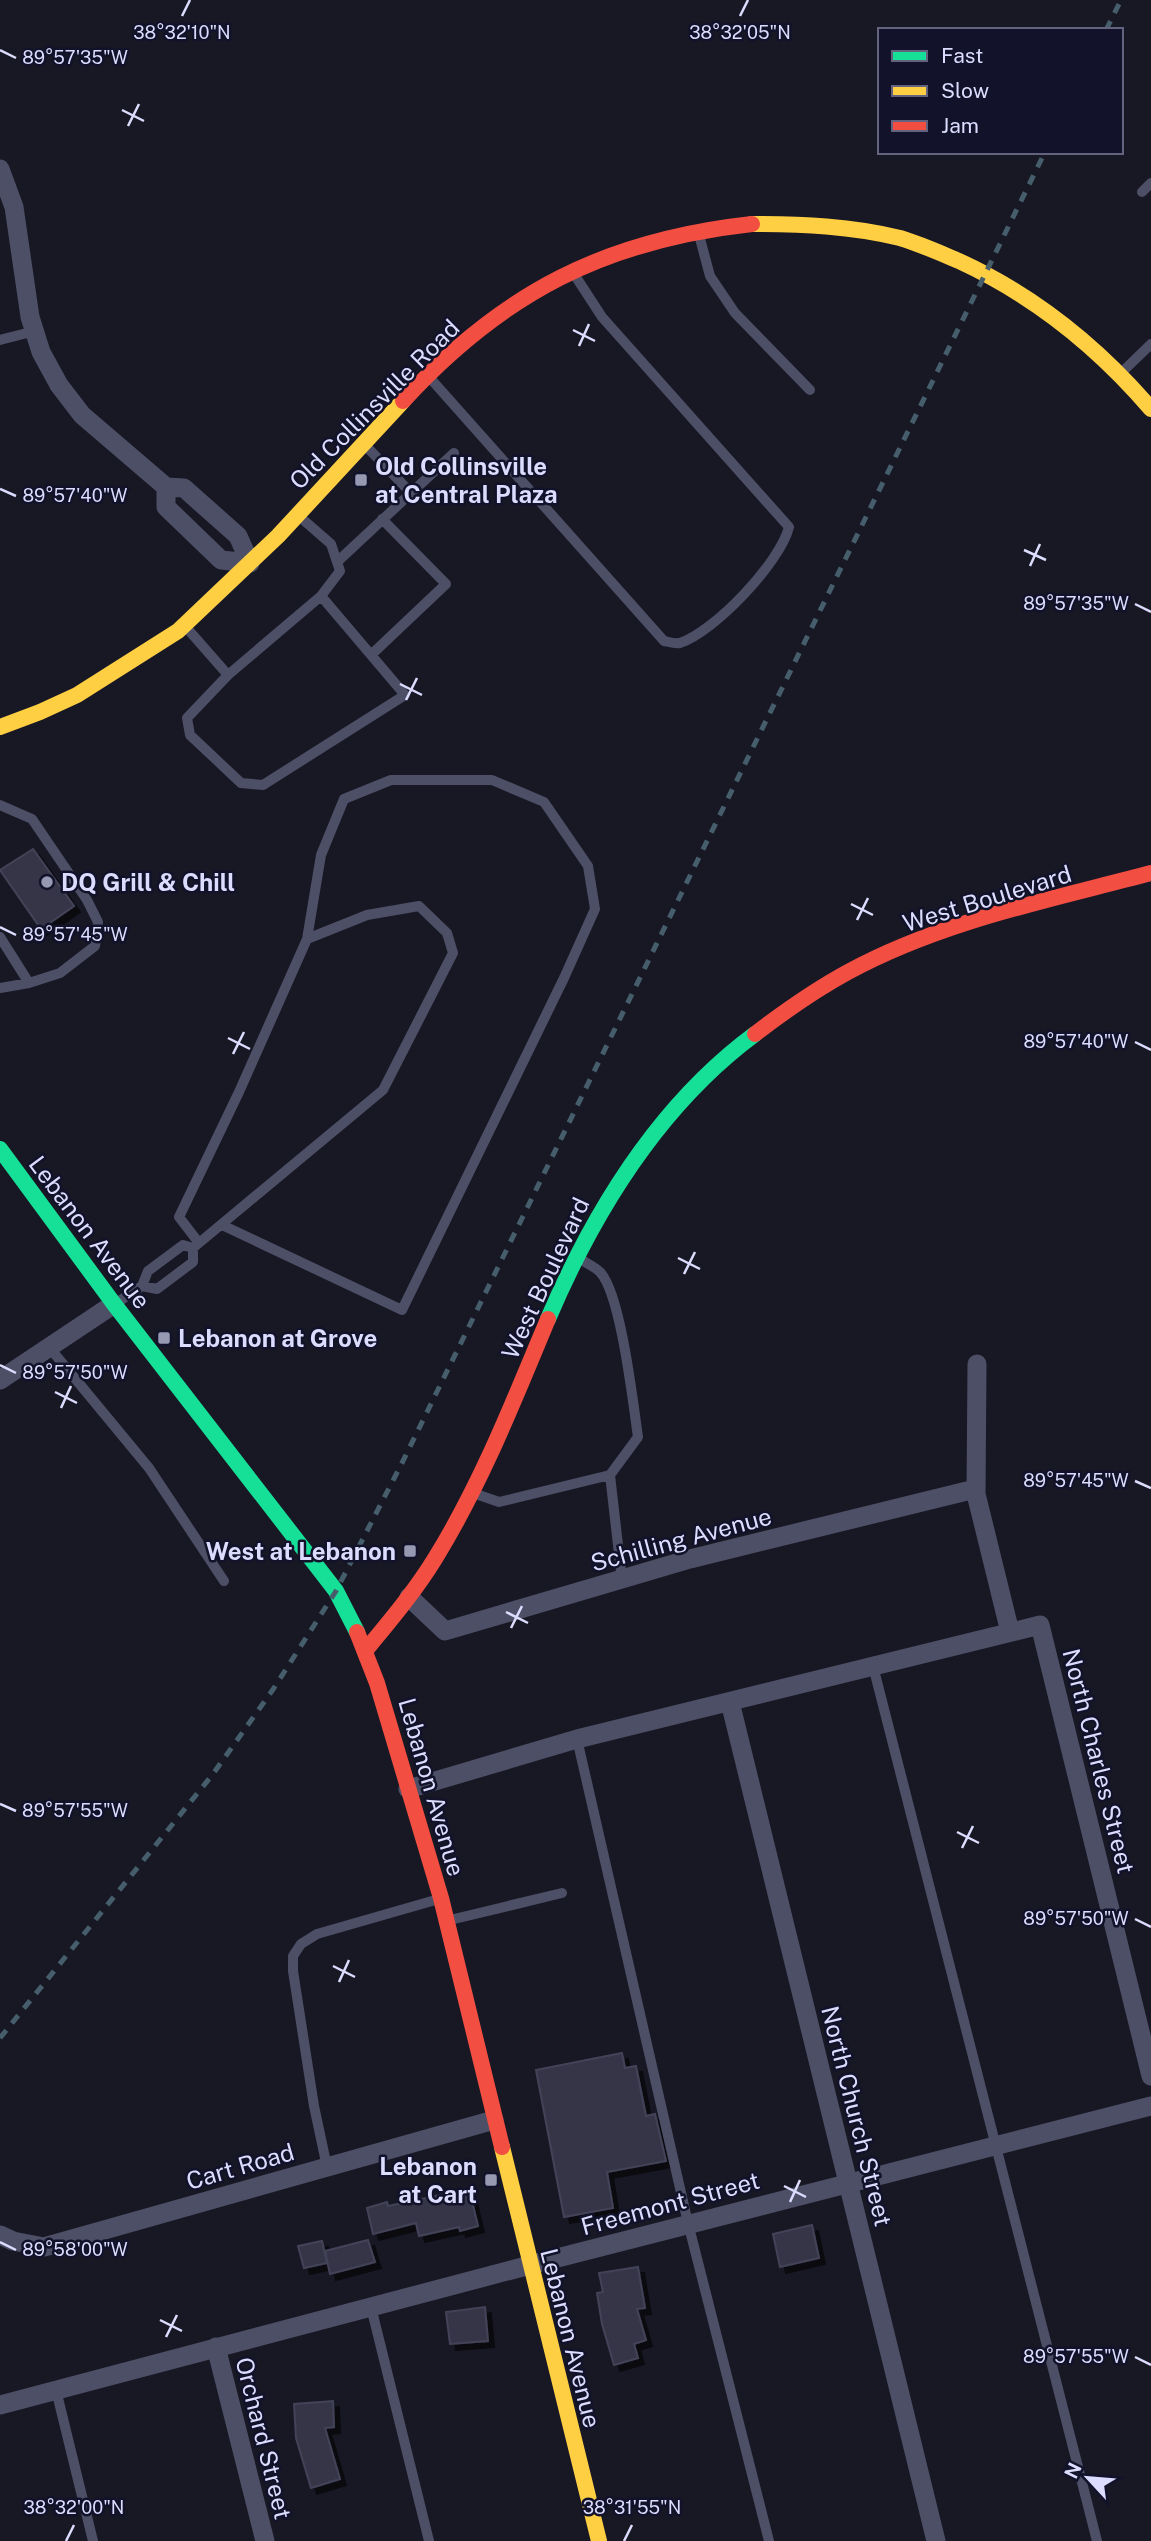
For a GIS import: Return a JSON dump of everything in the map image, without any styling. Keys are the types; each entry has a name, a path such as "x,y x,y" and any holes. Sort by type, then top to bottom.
{"street":[{"path":"0,169 14,207 30,317 41,352 59,385 82,415 166,487 184,488 238,536 250,563 221,560 166,507 166,487"},
{"name":"Old Collinsville Road","path":"0,727 34,716 100,685 185,625 250,563 427,375 456,348 524,297 591,262 671,234 756,222 820,225 908,240 985,272 1013,287 1076,331 1121,373 1151,409"},
{"name":"West Boulevard","path":"365,1651 409,1597 434,1560 471,1492 591,1226 624,1174 674,1110 738,1048 806,998 868,963 939,933 1151,873"},
{"name":"Lebanon Avenue","path":"0,1150 114,1304 336,1591 365,1651 441,1898 599,2541"},
{"path":"0,1380 114,1304"},
{"path":"408,1789 577,1739 1010,1632 976,1494 977,1364"},
{"name":"Schilling Avenue","path":"409,1597 445,1630 690,1559 975,1489 976,1494"},
{"name":"North Charles Street","path":"1010,1632 1040,1625 1151,2076"},
{"name":"North Church Street","path":"730,1702 936,2541"},
{"name":"Freemont Street","path":"0,2405 688,2223 1151,2106"},
{"name":"Cart Road","path":"0,2235 13,2241 44,2247 494,2120"},
{"name":"Orchard Street","path":"216,2347 265,2541"}],"lane":[{"path":"1142,192 1151,183"},
{"path":"698,231 710,276 735,313 810,390"},
{"path":"427,375 664,641 677,644 701,633 761,578 778,555 789,527 602,317 572,271"},
{"path":"0,340 35,331"},
{"path":"1121,373 1151,344"},
{"path":"364,444 411,493"},
{"path":"337,562 454,453"},
{"path":"297,514 331,544 340,571 321,596 228,675 187,718 190,735 241,783 263,785 405,695 321,596"},
{"path":"371,655 446,584 382,519"},
{"path":"185,625 228,675"},
{"path":"196,1246 179,1217 239,1092 307,939 321,855 344,799 391,780 492,780 544,802 588,866 595,909 558,991 402,1310 222,1225"},
{"path":"0,805 32,819 87,900 97,922 95,946 60,973 29,983 0,988"},
{"path":"142,1286 157,1289 193,1262 196,1246 383,1090 453,953 447,933 419,906 367,915 307,939"},
{"path":"0,937 29,983"},
{"path":"114,1304 142,1286 148,1271 183,1245 196,1246"},
{"path":"471,1492 499,1502 610,1475 638,1437 626,1355 611,1291 600,1272 576,1256"},
{"path":"50,1347 149,1468 224,1581"},
{"path":"610,1475 622,1580"},
{"path":"873,1666 1097,2541"},
{"path":"577,1739 688,2223 769,2541"},
{"path":"446,1921 562,1893"},
{"path":"327,2167 296,2003 293,1956 301,1944 317,1934 441,1898"},
{"path":"371,2306 429,2541"},
{"path":"55,2390 93,2541"}],"building":[{"path":"33,849 74,906 41,929 0,870"},
{"path":"622,2053 625,2068 636,2066 646,2116 655,2114 666,2161 607,2172 613,2208 564,2217 536,2070"},
{"path":"469,2189 478,2226 460,2231 459,2227 419,2236 416,2223 373,2234 367,2208 387,2202 388,2206"},
{"path":"812,2225 819,2258 780,2267 773,2234"},
{"path":"368,2240 375,2262 330,2274 325,2251"},
{"path":"322,2241 327,2263 304,2268 298,2246"},
{"path":"638,2267 645,2308 637,2309 646,2340 634,2344 638,2358 614,2365 602,2324 597,2293 603,2292 599,2273"},
{"path":"485,2307 488,2341 450,2344 446,2312"},
{"path":"333,2401 334,2427 325,2428 340,2479 311,2488 296,2438 294,2404"}],"railway":[{"path":"1107,28 1121,0"},
{"path":"0,2038 213,1774 274,1688 336,1591 402,1463 1044,154"}],"traffic: fast":[{"path":"548,1319 608,1200 659,1127 720,1062 755,1034"},
{"path":"0,1149 114,1304 336,1591 357,1632"}],"traffic: slow":[{"path":"752,224 789,224 882,234 907,240 959,261 1013,290 1063,324 1109,364 1151,409"},
{"path":"0,727 77,695 178,631 278,536 403,401"},
{"path":"502,2147 599,2541"}],"traffic: jam":[{"path":"403,401 479,330 519,301 560,278 604,258 650,243 752,224"},
{"path":"755,1034 800,1001 884,954 958,925 1151,873"},
{"path":"365,1651 420,1581 453,1529 496,1440 548,1319"},
{"path":"357,1632 377,1683 441,1898 502,2147"}],"place":[{"name":"Old Collinsville at Central Plaza","path":"361,480"},
{"name":"DQ Grill & Chill","path":"47,882"},
{"name":"Lebanon at Grove","path":"164,1338"},
{"name":"West at Lebanon","path":"410,1551"},
{"name":"Lebanon at Cart","path":"491,2180"}]}
